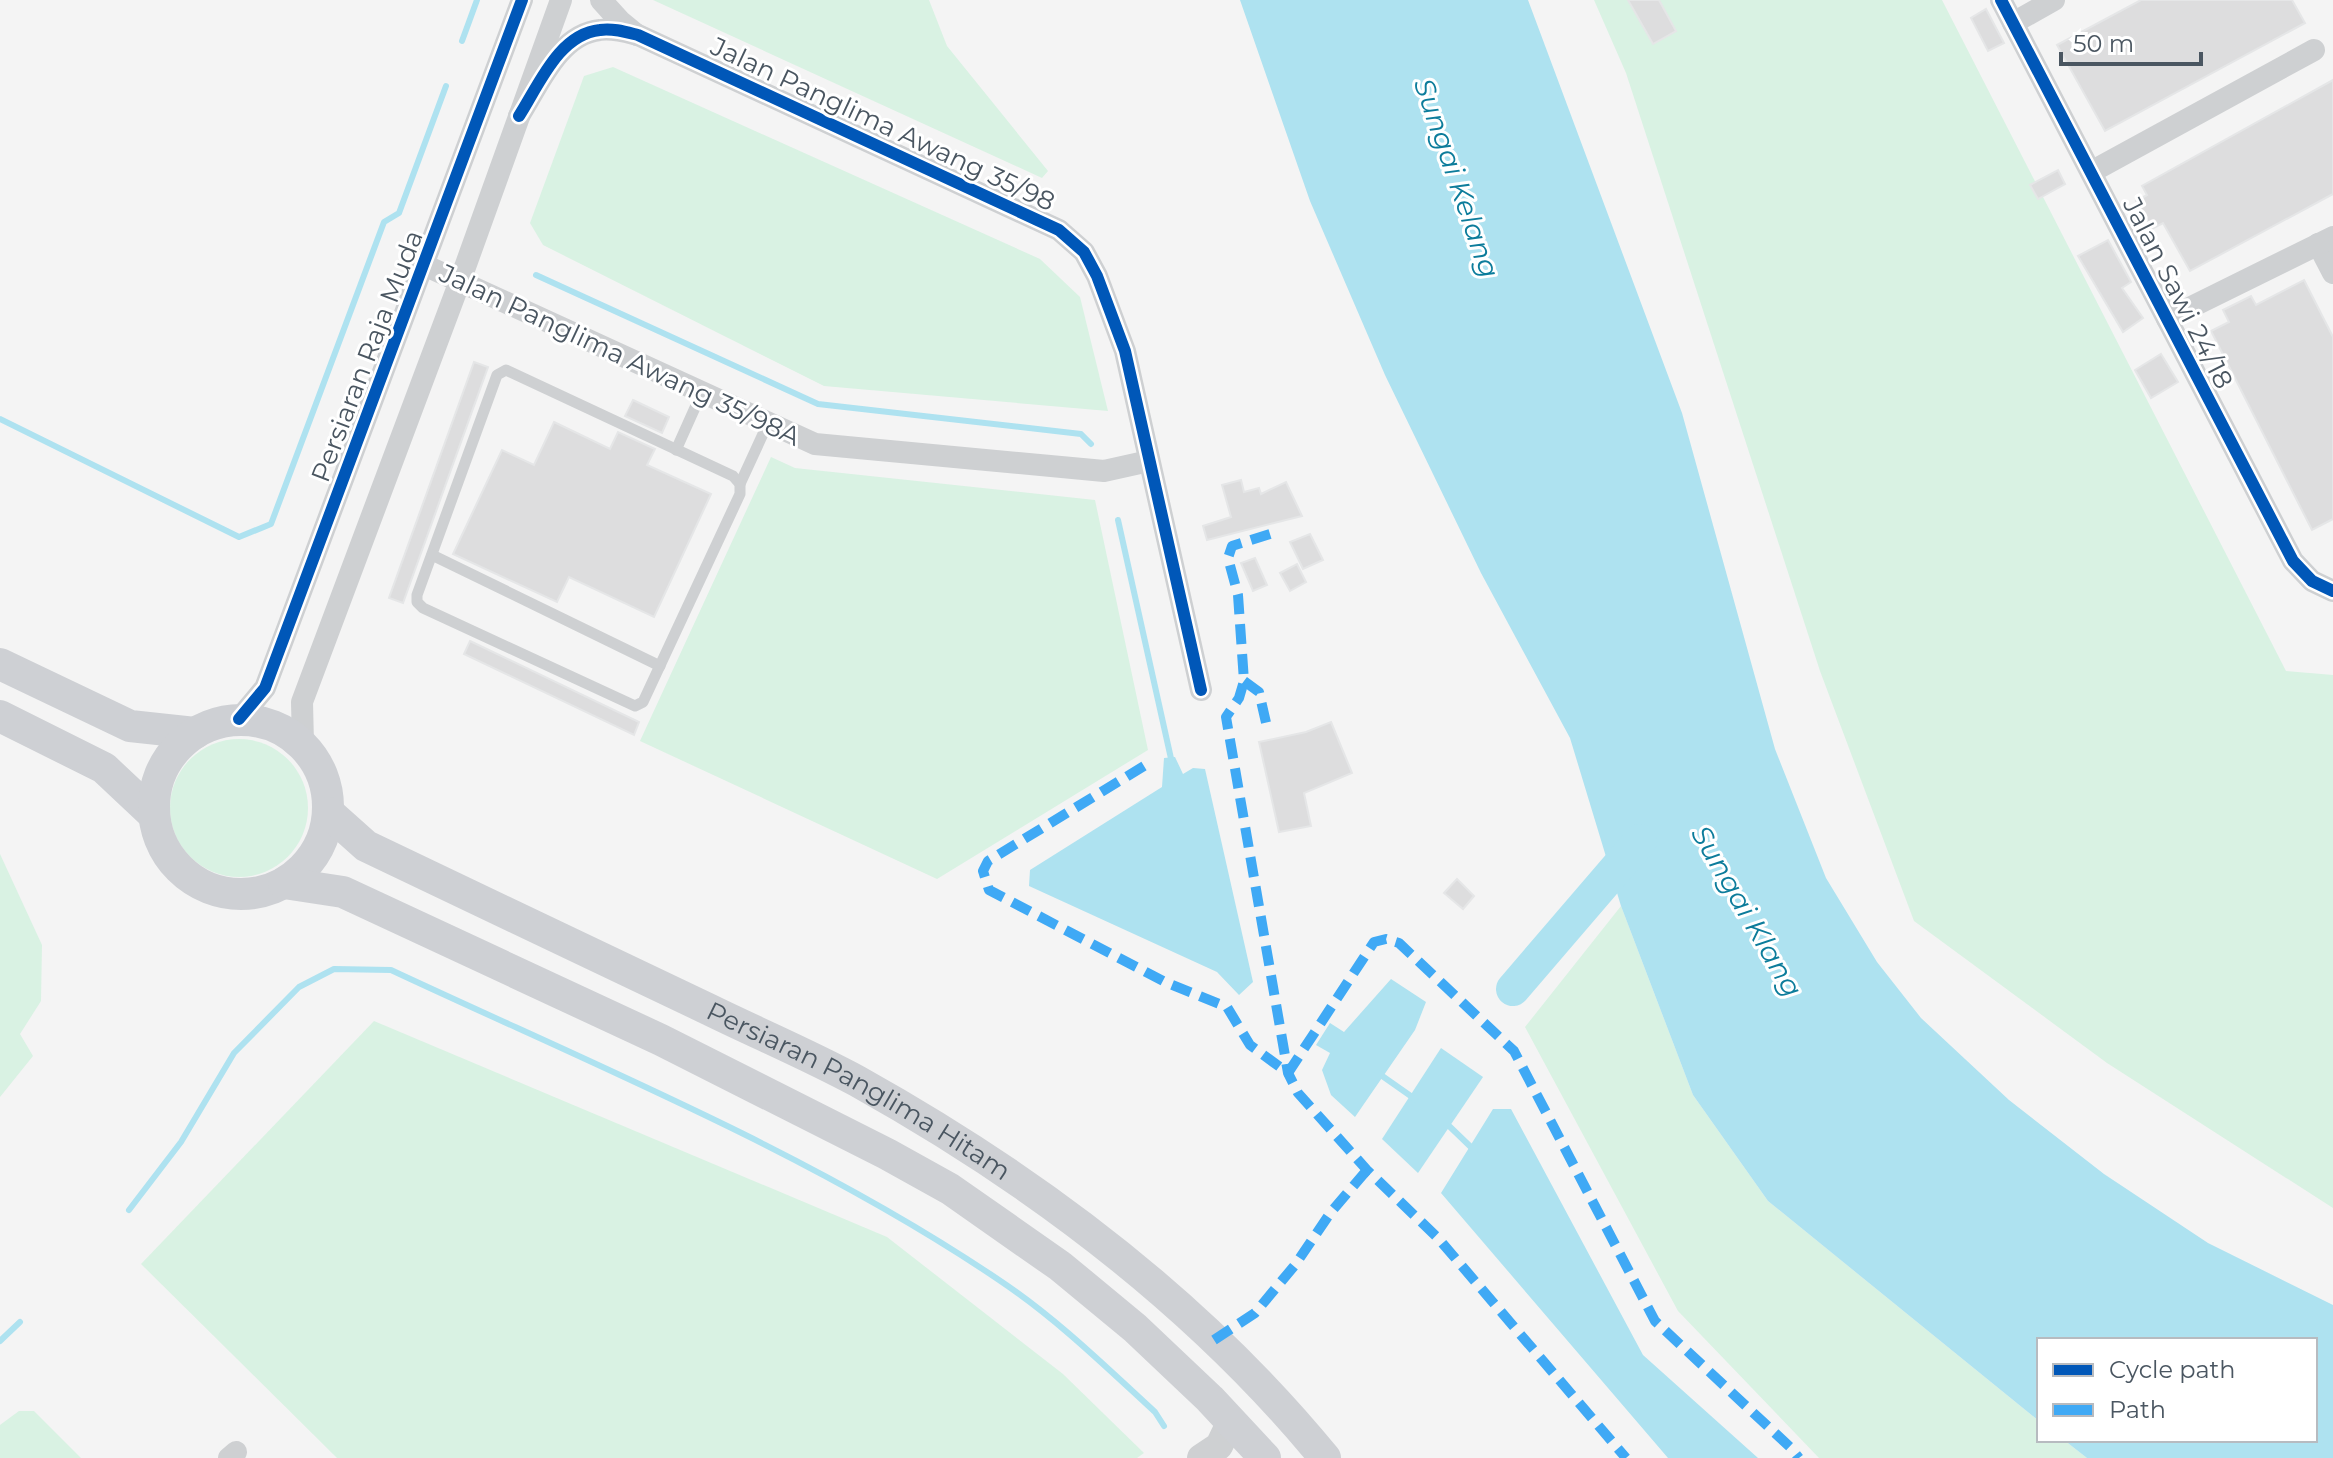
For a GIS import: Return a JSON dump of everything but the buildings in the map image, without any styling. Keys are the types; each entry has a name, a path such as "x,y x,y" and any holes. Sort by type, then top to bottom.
{"main road":[{"path":"0,664 130,726 195,733"},
{"path":"0,716 104,768 154,815"},
{"path":"239,719 273,725 303,744 318,764 327,787 329,813 323,841 307,865 284,883 263,892 241,894 218,891 182,871 168,855 158,836 154,796 163,768 180,744 195,733 216,723 239,719"},
{"name":"Persiaran Panglima Hitam","path":"329,813 366,846 856,1081 967,1148 1088,1231 1161,1293 1214,1340 1299,1426 1325,1458"},
{"name":"Persiaran Panglima Hitam","path":"284,883 343,892 661,1040 950,1189 1060,1266 1135,1328 1265,1458"}],"street":[{"name":"Persiaran Raja Muda","path":"239,719 265,688 522,0"},
{"path":"303,744 302,702 460,281 561,0"},
{"path":"601,0 638,35"},
{"name":"Jalan Sawi 24/18","path":"2001,0 2293,561 2312,581 2333,591"},
{"path":"2013,23 2054,0"},
{"path":"519,116 561,51 578,37 599,30 638,35"},
{"name":"Jalan Panglima Awang 35/98","path":"638,35 1059,230 1084,252 1097,276 1125,351 1201,690"},
{"path":"2091,172 2314,50"},
{"path":"2167,319 2325,240 2333,273"},
{"name":"Jalan Panglima Awang 35/98A","path":"424,265 815,444 1104,471 1149,461"},
{"path":"1201,1458 1219,1446 1231,1421"}],"lane":[{"path":"740,484 733,476 506,370 497,375 417,602 423,608 626,704 635,706 643,702 740,494 740,484 768,423"},
{"path":"676,450 702,392"},
{"path":"432,555 660,666"}],"green space":[{"path":"653,0 929,0 947,46 1048,171 1042,178"},
{"path":"1594,0 1942,0 2286,671 2333,675 2333,1208 2107,1063 1914,921 1820,671 1626,73"},
{"path":"613,67 1040,259 1080,297 1108,411 824,386 543,245 530,223 584,76"},
{"path":"771,457 795,468 1095,500 1148,750 937,879 640,741"},
{"path":"239,739 266,744 288,759 303,781 308,808 303,835 288,857 266,872 239,877 212,872 190,857 175,835 170,808 175,781 190,759 212,744"},
{"path":"0,854 42,945 41,1001 20,1034 33,1056 0,1097"},
{"path":"1621,906 1693,1095 1768,1201 2037,1419 2037,1442 2067,1442 2087,1458 1819,1458 1678,1311 1525,1027"},
{"path":"374,1021 887,1237 1063,1374 1144,1453 1137,1458 337,1458 141,1264"},
{"path":"19,1411 34,1411 81,1458 0,1458 0,1425"}],"water":[{"path":"1240,0 1528,0 1682,413 1775,749 1826,878 1877,962 1921,1018 2009,1100 2104,1174 2208,1243 2333,1305 2333,1458 2087,1458 2067,1442 2317,1442 2317,1338 2037,1338 2037,1419 1768,1201 1693,1095 1621,906 1570,738 1481,573 1385,375 1310,201"},
{"path":"1175,757 1183,774 1193,768 1205,769 1253,982 1239,995 1217,972 1029,886 1030,870 1162,787 1164,758"},
{"path":"1391,979 1426,1002 1415,1030 1355,1117 1331,1095 1322,1070 1330,1053 1316,1045 1330,1023 1344,1032"},
{"path":"1441,1048 1483,1077 1418,1173 1382,1139"},
{"path":"1493,1109 1511,1109 1643,1355 1758,1458 1668,1458 1441,1193"}],"waterway":[{"path":"462,41 477,0"},
{"path":"0,419 239,537 271,524 384,222 399,213 446,86"},
{"path":"536,275 818,404 1081,434 1091,444"},
{"path":"1118,520 1172,763"},
{"path":"1513,989 1640,841"},
{"path":"129,1210 181,1142 234,1053 299,987 334,969 391,970 701,1113 928,1234 1040,1310 1155,1412 1164,1426"},
{"path":"1378,1073 1415,1099"},
{"path":"1446,1123 1475,1151"},
{"path":"0,1341 20,1322"}],"marked path":[{"path":"1270,534 1232,546 1228,558 1238,595 1244,681 1239,698 1226,717 1288,1073 1298,1093 1367,1170 1438,1238 1626,1458"},
{"path":"1244,681 1259,692 1267,727"},
{"path":"1144,766 988,861 983,871 989,890 1165,982 1227,1007 1250,1045 1288,1073 1374,942 1386,939 1399,943 1514,1051 1655,1321 1799,1458"},
{"path":"1214,1340 1255,1313 1295,1265 1331,1212 1367,1170"}],"cycle path":[{"path":"239,719 265,688 522,0"},
{"path":"2001,0 2293,561 2312,581 2333,591"},
{"path":"519,116 552,63 573,41 600,30 624,32 638,35 1059,230 1084,252 1097,276 1125,351 1201,690"}],"water label":[{"name":"Sungai Kelang","path":"1457,178"},
{"name":"Sungai Klang","path":"1747,911"}]}
